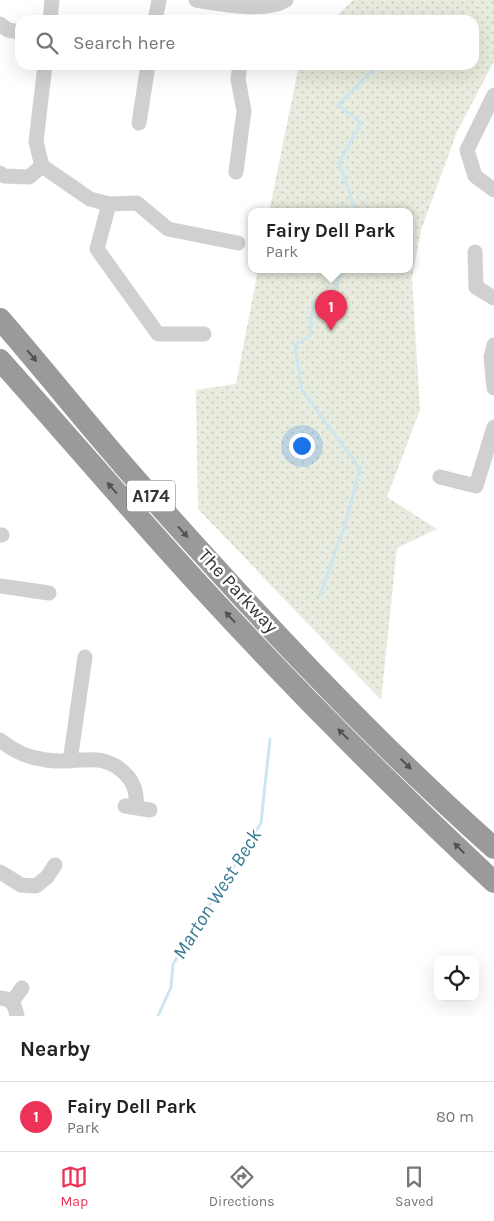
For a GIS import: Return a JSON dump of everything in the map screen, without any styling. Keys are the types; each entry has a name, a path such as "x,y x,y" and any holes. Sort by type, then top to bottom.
{"highway":[{"name":"The Parkway","path":"0,318 132,475 229,582 392,751 494,848"},
{"name":"The Parkway","path":"0,360 127,504 272,662 343,735 494,882"}],"street":[{"path":"50,15 52,0"},
{"path":"156,15 159,0"},
{"path":"196,0 216,2 247,14 280,4 286,0"},
{"path":"0,24 8,30 15,31"},
{"path":"44,70 36,142 42,166 90,199 109,204 137,203 168,229 238,243"},
{"path":"139,123 147,70"},
{"path":"236,172 244,111 238,79 239,70"},
{"path":"494,96 467,150 476,176 494,190"},
{"path":"0,173 4,176 29,177 42,166"},
{"path":"109,204 97,249 158,334 204,334"},
{"path":"475,252 476,288 494,298"},
{"path":"494,345 491,357 494,388"},
{"path":"440,477 476,486 494,427"},
{"path":"0,586 49,593"},
{"path":"70,761 85,657"},
{"path":"0,740 7,746 26,755 46,760 102,760 120,768 132,782 137,800 137,808"},
{"path":"0,872 38,893 56,865"},
{"path":"10,1005 22,988"}],"shaded area":[{"path":"353,0 494,0 494,61 457,132 421,230 413,273 413,208 270,208 298,70 479,70 479,15 338,15"},
{"path":"257,273 413,273 420,410 387,497 437,529 397,548 381,700 198,509 196,390 236,384"}],"waterway":[{"name":"Marton West Beck","path":"355,208 339,163 361,123 338,105 372,70"},
{"name":"Marton West Beck","path":"320,595 346,522 360,469 302,390 295,345 310,336 313,302 333,292 342,273"},
{"name":"Marton West Beck","path":"158,1016 171,987 173,964 261,823 270,739"}],"place":[{"name":"Fairy Dell Park","path":"331,331"}]}
